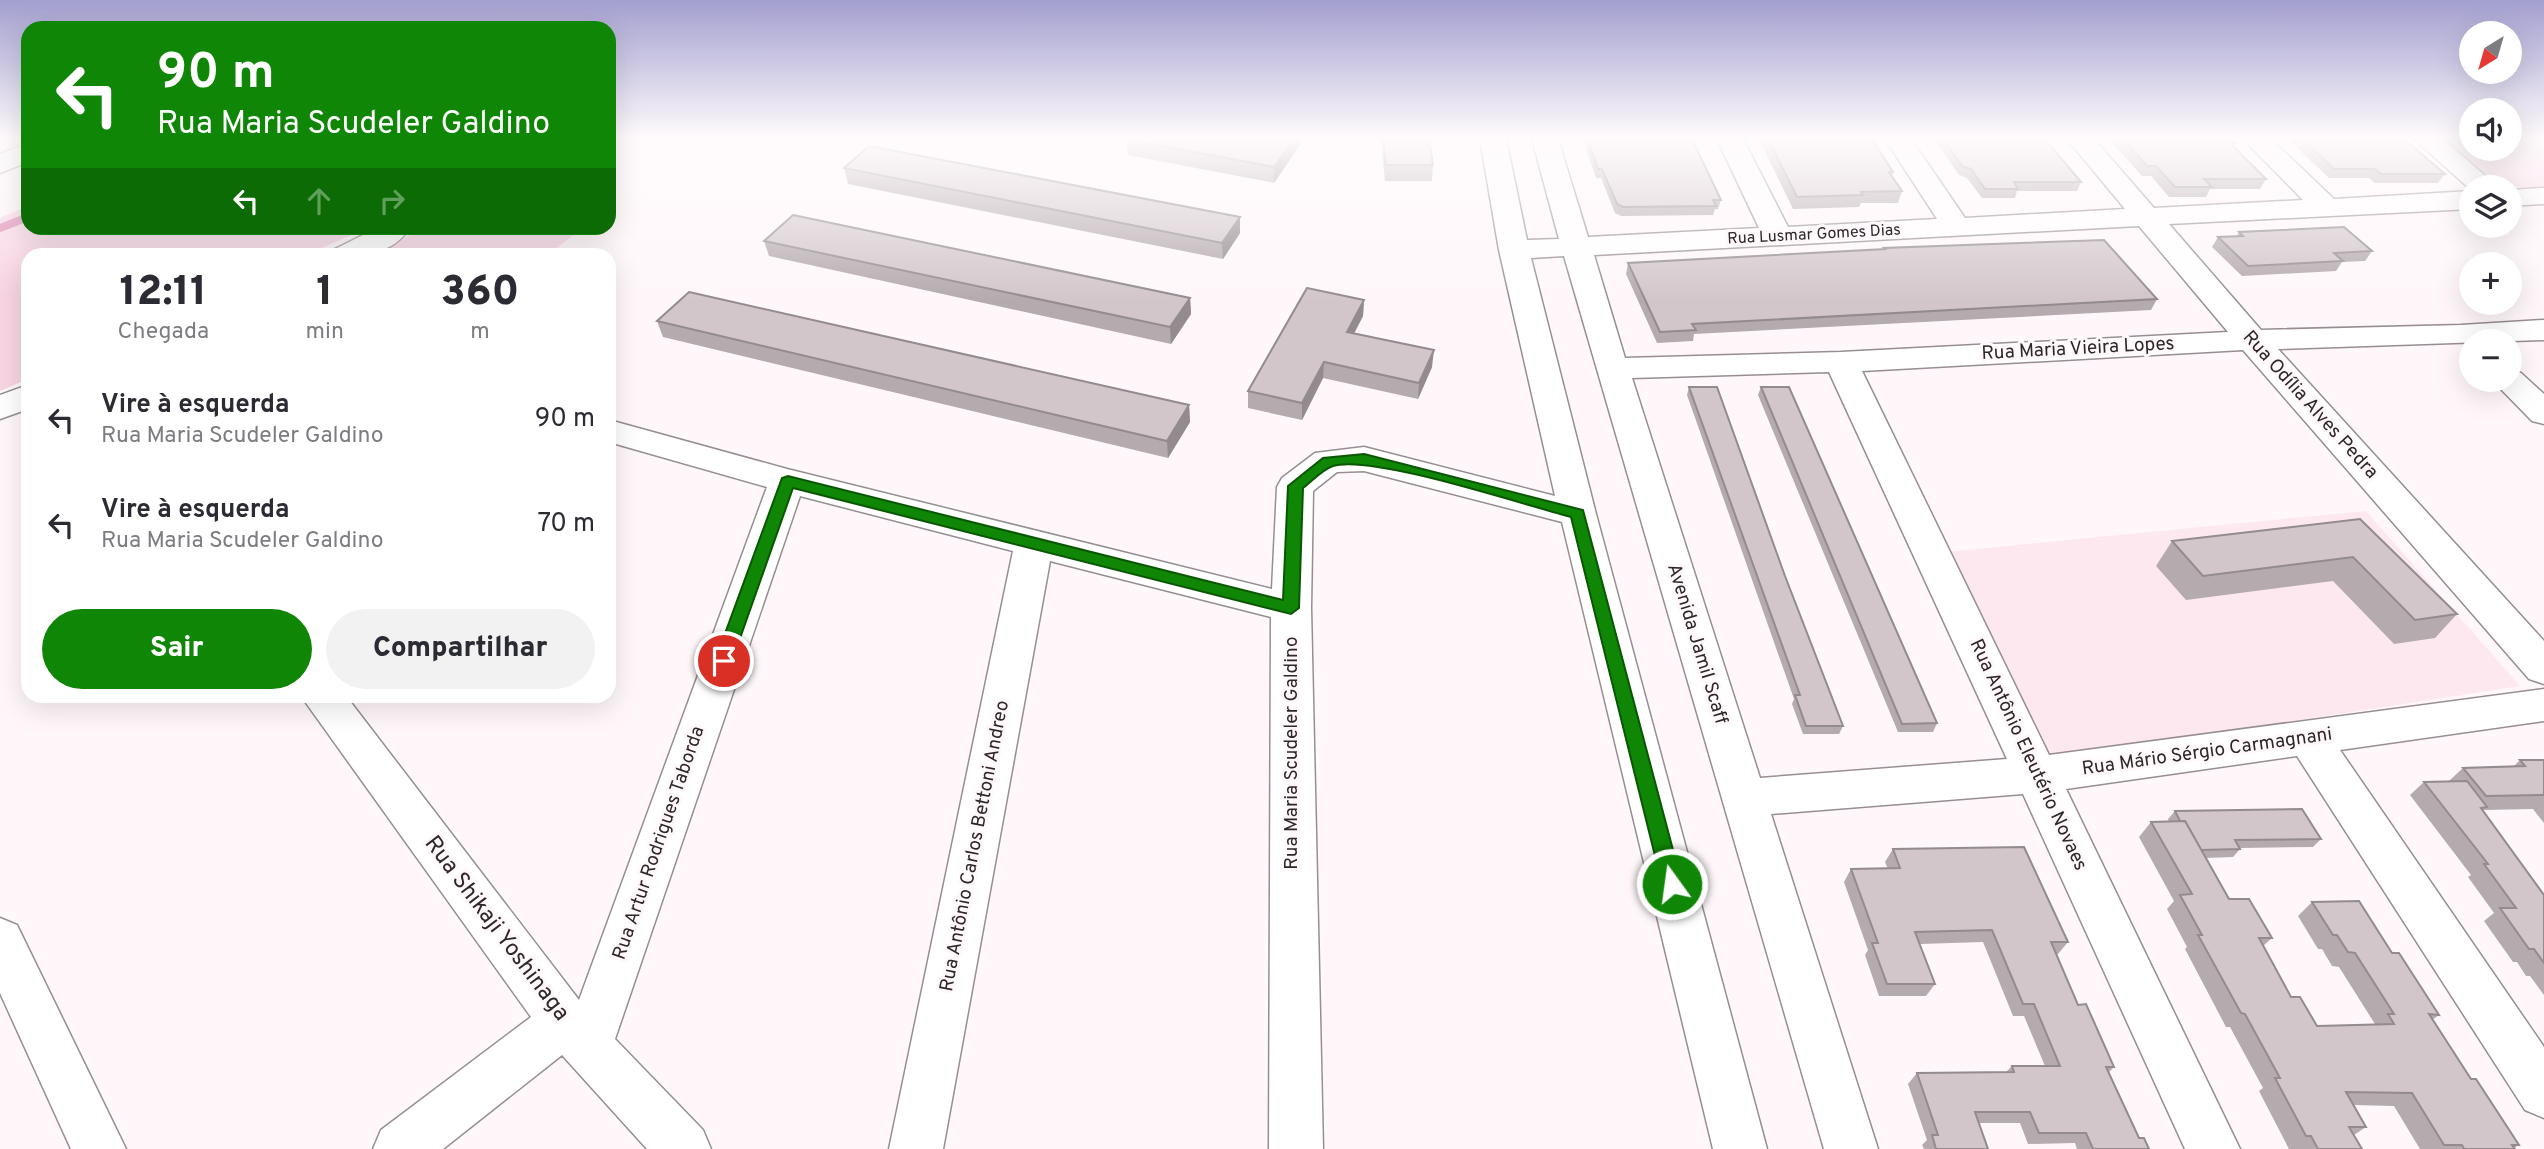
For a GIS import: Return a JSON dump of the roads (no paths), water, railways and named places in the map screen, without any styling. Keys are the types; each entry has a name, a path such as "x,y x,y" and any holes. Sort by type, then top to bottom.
{"street":[{"path":"1503,193 1514,250 1578,514 1740,1149"},
{"name":"Avenida Jamil Scaff","path":"1560,193 1851,1149"},
{"path":"1756,193 1778,237"},
{"path":"1933,193 1956,228"},
{"name":"Rua Odília Alves Pedra","path":"2126,193 2252,340 2544,668"},
{"path":"2311,193 2327,208"},
{"path":"2522,197 2544,196"},
{"name":"Rua Lusmar Gomes Dias","path":"1514,250 2459,201"},
{"path":"362,248 386,235"},
{"name":"Rua Maria Vieira Lopes","path":"2522,333 2544,330"},
{"name":"Rua Maria Vieira Lopes","path":"1612,368 1841,362 2252,340 2459,340"},
{"name":"Rua Antônio Eleutério Novaes","path":"1841,362 2213,1149"},
{"path":"2522,392 2544,413"},
{"path":"0,408 21,399"},
{"path":"616,433 788,481 1291,608"},
{"name":"Rua Maria Scudeler Galdino","path":"1296,1149 1291,608 1295,486 1328,461 1364,459 1578,514"},
{"name":"Rua Artur Rodrigues Taborda","path":"576,1035 788,481"},
{"name":"Rua Antônio Carlos Bettoni Andreo","path":"916,1149 1034,543"},
{"name":"Rua Shikaji Yoshinaga","path":"327,703 576,1035 684,1149"},
{"name":"Rua Mário Sérgio Carmagnani","path":"1744,798 2037,775 2544,705"},
{"path":"2309,739 2544,1092"},
{"path":"0,940 99,1149"},
{"path":"400,1149 576,1035"}],"waterway":[{"path":"0,228 21,220"}]}
